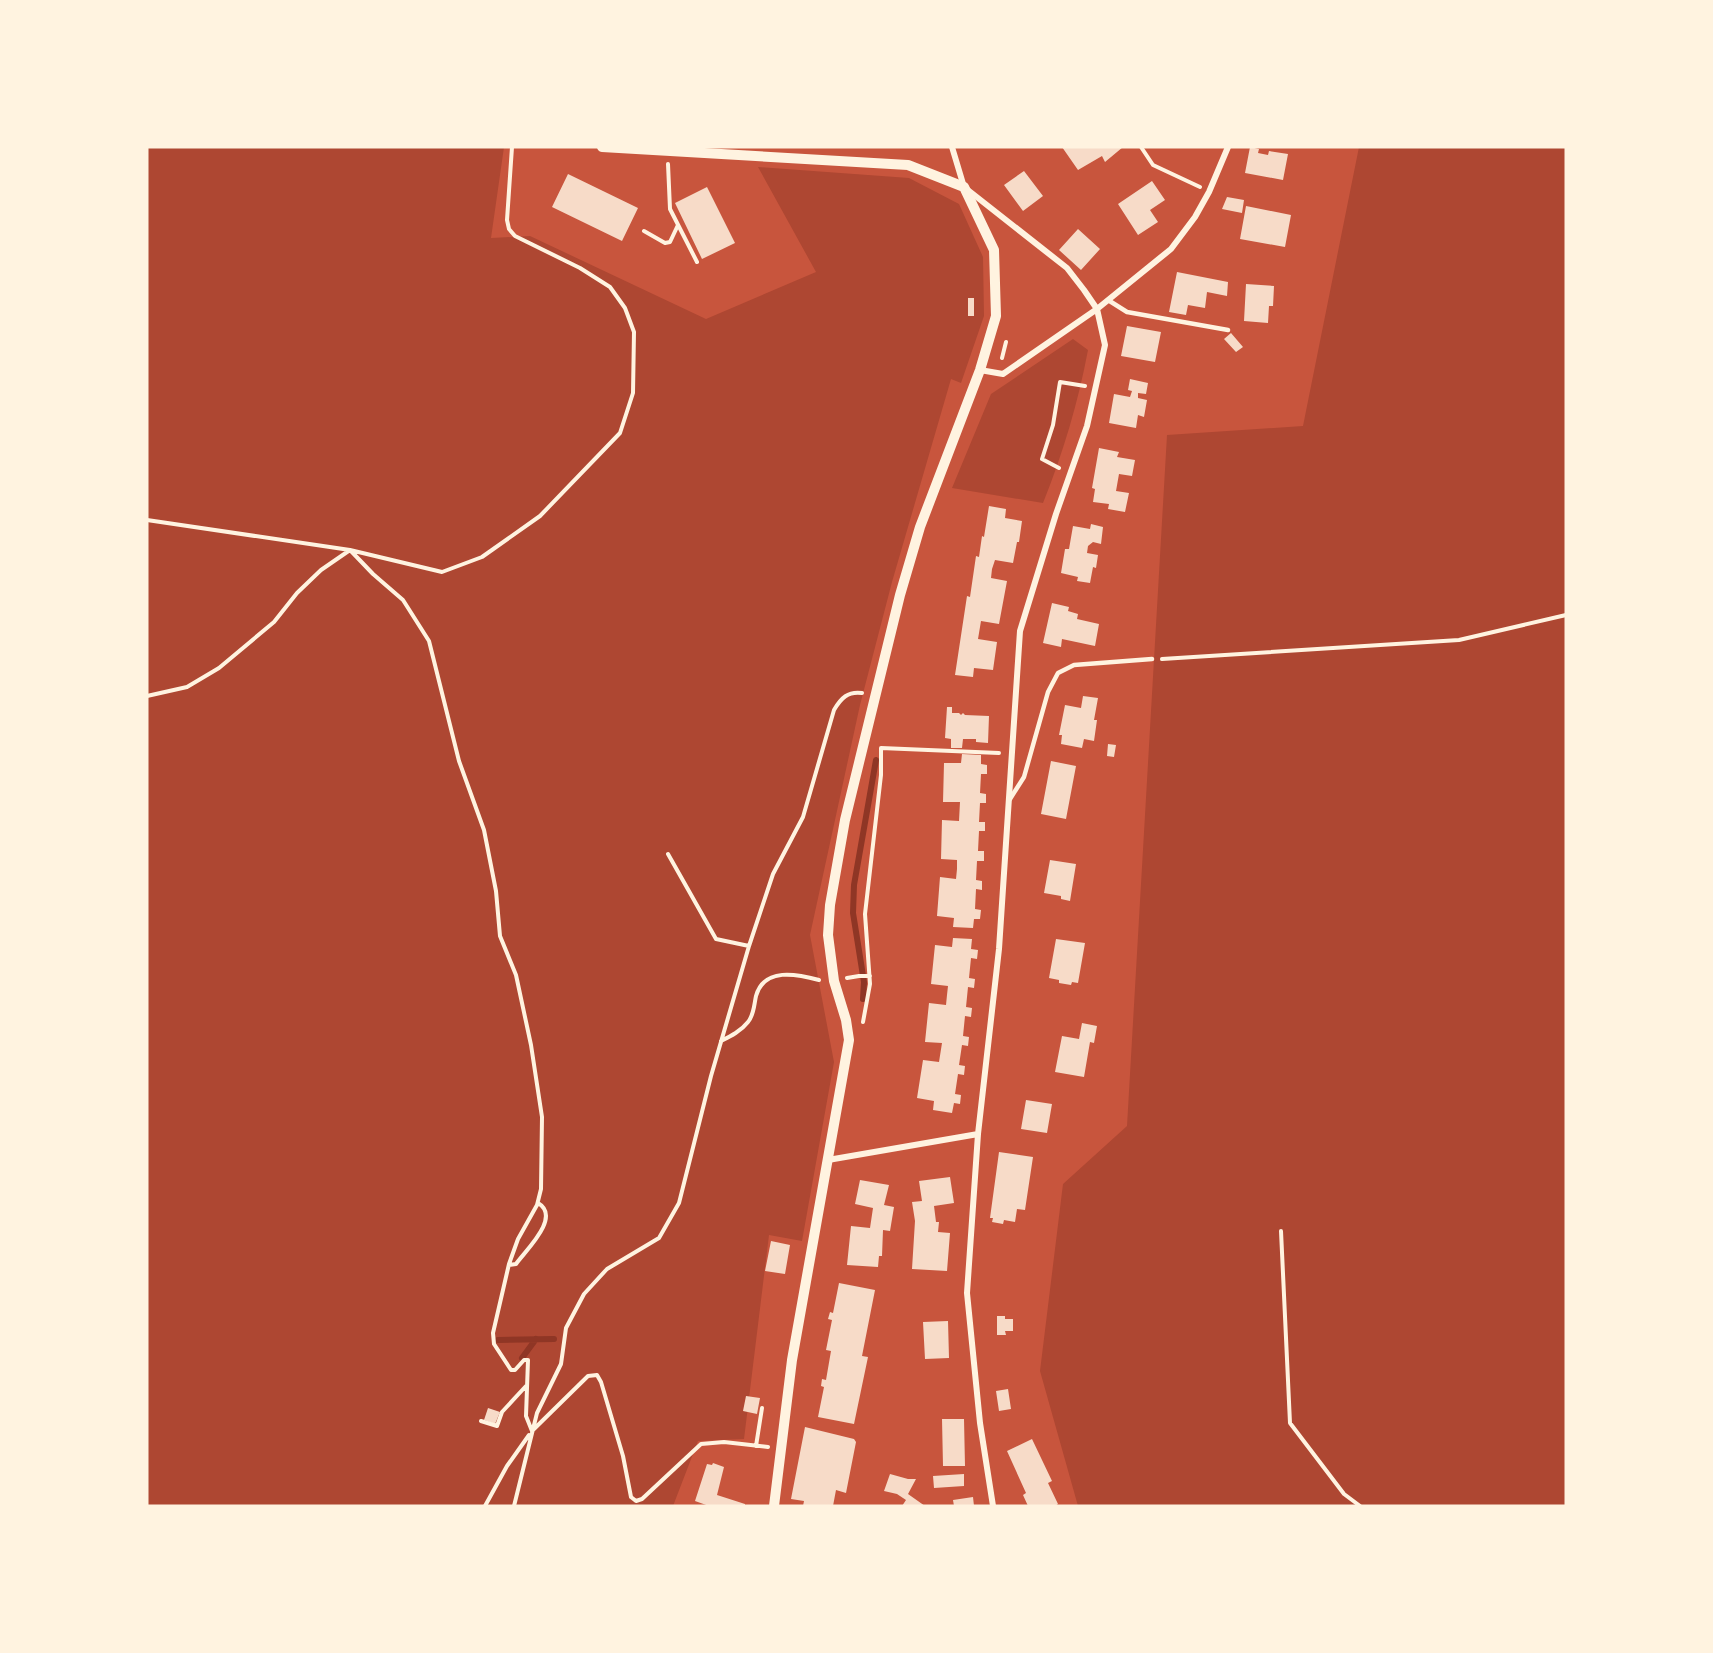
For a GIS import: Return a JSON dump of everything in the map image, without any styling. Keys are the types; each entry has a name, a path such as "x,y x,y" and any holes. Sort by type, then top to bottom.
{"street":[{"path":"602,147 908,165 964,187 1067,268 1097,309 1105,345 1087,426 1020,631 999,949 978,1134 967,1293 980,1423 993,1506"},
{"path":"774,1506 792,1360 849,1040 846,1020 834,981 828,935 830,905 845,820 875,694 920,527 980,370 996,316 994,250 964,187 952,147"},
{"path":"980,370 1003,374 1097,309 1170,249 1195,217 1209,192 1228,147"},
{"path":"828,1160 978,1134"}],"lane":[{"path":"1108,300 1127,312 1228,330"},
{"path":"1010,799 1024,777 1048,692 1058,673 1074,665 1152,659"}],"path":[{"path":"147,520 350,550 442,573 482,557 540,516 620,434 633,393 634,332 625,308 610,287 580,268 526,243 509,229 507,220 512,147"},
{"path":"1141,147 1153,165 1209,192"},
{"path":"668,174 670,209 697,262"},
{"path":"644,231 665,243 670,242 678,225"},
{"path":"1071,473 1042,459 1053,425 1060,382 1095,388"},
{"path":"147,696 188,687 219,668 274,622 297,592 321,570 350,550"},
{"path":"350,550 373,574 404,600 429,641 459,761 484,830 496,891 500,936 516,975 531,1045 542,1117 541,1189 538,1203 528,1225 518,1239 509,1265 493,1333 494,1344 511,1370 515,1370 524,1360 528,1360 526,1416 532,1431"},
{"path":"1152,659 1459,640 1566,615"},
{"path":"514,1506 537,1413 561,1364 566,1328 584,1294 607,1269 659,1238 679,1203 721,1041 749,946 772,874 803,817 834,710 842,697 856,692 875,694"},
{"path":"862,1028 869,976 865,914 881,775 881,728 867,726"},
{"path":"881,748 1012,753"},
{"path":"668,854 717,939 749,946"},
{"path":"721,1041 741,1029 749,1021 760,985 772,976 785,973 826,982 834,981"},
{"path":"859,976 869,976"},
{"path":"509,1265 516,1264 541,1233 546,1215 538,1203"},
{"path":"1281,1232 1290,1423 1344,1494 1360,1506"},
{"path":"485,1506 507,1466 532,1431 588,1376 597,1375 601,1382 623,1456 631,1497 636,1501 701,1444 724,1442 781,1448"},
{"path":"481,1420 497,1426 502,1412 527,1386"},
{"path":"756,1446 762,1408"}],"shaded area":[{"path":"147,147 504,147 491,238 530,236 706,319 816,272 758,167 909,178 959,204 983,257 984,316 961,383 951,379 892,582 860,705 810,935 834,1062 802,1241 769,1235 744,1439 698,1441 673,1506 147,1506"},
{"path":"1359,147 1566,147 1566,1506 1078,1506 1040,1371 1063,1184 1127,1126 1167,435 1303,426"},
{"path":"1073,339 1088,350 1069,428 1043,503 952,488 991,394"}],"building":[{"path":"1062,147 1123,147 1105,162 1102,156 1078,170"},
{"path":"1250,147 1259,149 1258,153 1268,155 1269,151 1288,154 1283,180 1245,173"},
{"path":"1024,171 1043,196 1023,211 1004,185"},
{"path":"568,174 638,208 622,241 552,207"},
{"path":"1152,181 1165,200 1150,210 1158,222 1138,235 1118,204"},
{"path":"707,187 735,243 702,259 675,203"},
{"path":"1227,197 1244,200 1242,213 1222,209"},
{"path":"1246,206 1291,215 1285,247 1240,239"},
{"path":"1078,229 1100,249 1081,270 1059,250"},
{"path":"1177,272 1228,282 1227,296 1207,292 1205,308 1188,305 1186,315 1169,312"},
{"path":"1246,284 1274,286 1273,306 1269,306 1268,323 1244,321"},
{"path":"968,298 974,298 974,316 968,316"},
{"path":"1127,326 1161,332 1155,362 1121,356"},
{"path":"1231,333 1243,347 1236,352 1224,339"},
{"path":"1130,379 1148,383 1146,394 1138,393 1138,398 1147,400 1144,417 1138,415 1136,428 1109,423 1114,394 1130,397 1132,391 1128,390"},
{"path":"1099,448 1119,452 1117,457 1135,460 1132,476 1119,474 1116,491 1129,493 1125,512 1108,509 1109,504 1093,502 1095,489 1092,488"},
{"path":"989,506 1006,509 1005,518 1022,521 1019,542 1017,542 1013,563 995,560 992,569 991,578 1007,581 999,624 981,621 978,639 997,642 993,670 974,668 973,677 955,675 967,596 970,597 976,556 979,557"},
{"path":"1091,524 1103,527 1101,544 1093,542 1088,546 1087,553 1098,555 1090,583 1077,581 1078,577 1061,573 1065,549 1069,549 1073,526 1090,529"},
{"path":"1052,603 1069,607 1068,611 1078,614 1077,619 1099,624 1095,646 1062,639 1061,647 1043,643"},
{"path":"1083,696 1098,698 1094,720 1097,720 1094,741 1084,739 1082,748 1061,744 1062,735 1059,735 1065,705 1081,708"},
{"path":"947,707 952,707 952,713 961,715 963,713 989,716 988,743 976,742 976,739 963,739 962,748 951,748 951,739 945,738"},
{"path":"1108,744 1116,745 1114,757 1107,756"},
{"path":"962,754 981,755 981,764 987,765 987,774 981,774 980,793 986,794 986,803 980,803 979,822 985,822 985,831 979,831 978,851 984,851 984,861 977,861 976,880 982,881 982,890 976,889 975,909 981,910 980,919 974,919 973,928 953,927 954,918 937,916 940,877 956,879 957,869 957,860 941,859 942,820 959,821 960,802 943,802 944,763 961,763"},
{"path":"1051,761 1076,766 1066,819 1041,814"},
{"path":"1050,860 1076,864 1070,901 1061,899 1061,896 1044,893"},
{"path":"953,938 972,939 971,949 978,950 977,959 971,958 969,978 975,979 974,988 968,987 966,1007 972,1008 971,1017 965,1016 963,1036 969,1037 968,1046 962,1045 959,1065 965,1066 964,1075 958,1074 955,1094 961,1095 960,1104 954,1103 952,1113 933,1110 934,1101 917,1098 923,1060 939,1062 942,1043 925,1042 929,1003 946,1005 948,986 931,984 935,945 952,947"},
{"path":"1056,939 1085,943 1078,983 1072,982 1071,985 1059,983 1059,980 1049,978"},
{"path":"1082,1023 1097,1026 1094,1043 1090,1042 1084,1077 1055,1072 1062,1036 1079,1039"},
{"path":"1026,1100 1052,1104 1047,1133 1021,1129"},
{"path":"999,1152 1033,1157 1025,1210 1017,1209 1015,1222 1004,1220 1003,1224 992,1222 993,1218 990,1218"},
{"path":"950,1177 954,1203 934,1206 936,1222 939,1222 938,1232 950,1233 947,1271 912,1269 915,1221 912,1202 922,1201 919,1181"},
{"path":"860,1180 889,1185 884,1205 894,1207 890,1231 883,1230 882,1256 879,1256 878,1267 847,1265 851,1226 870,1228 873,1208 855,1204"},
{"path":"771,1241 790,1245 785,1274 765,1271"},
{"path":"839,1283 875,1290 862,1356 868,1357 854,1424 818,1417 824,1387 821,1386 822,1379 826,1380 831,1351 826,1350 832,1320 828,1319 830,1312 833,1313"},
{"path":"997,1316 1013,1319 1013,1331 1005,1331 1006,1335 997,1335"},
{"path":"948,1321 949,1358 925,1359 923,1322"},
{"path":"1008,1389 1011,1409 999,1411 996,1391"},
{"path":"746,1396 760,1398 757,1414 743,1411"},
{"path":"488,1408 500,1412 495,1424 484,1420"},
{"path":"942,1419 964,1419 965,1466 943,1466"},
{"path":"805,1427 854,1439 856,1442 846,1493 836,1490 833,1506 803,1506 804,1501 791,1499"},
{"path":"1032,1439 1052,1481 1048,1483 1058,1504 1055,1506 1028,1506 1023,1495 1026,1493 1007,1451"},
{"path":"713,1463 724,1467 717,1495 745,1504 745,1506 709,1506 695,1501 707,1464 712,1465"},
{"path":"890,1474 916,1479 908,1494 925,1506 902,1506 906,1500 897,1494 884,1491"},
{"path":"964,1474 964,1486 934,1488 933,1476"},
{"path":"973,1497 974,1506 954,1506 953,1500"}],"waterway":[{"path":"863,999 864,982 853,913 854,885 876,760"},
{"path":"522,1358 536,1339"},
{"path":"498,1340 554,1339"}]}
